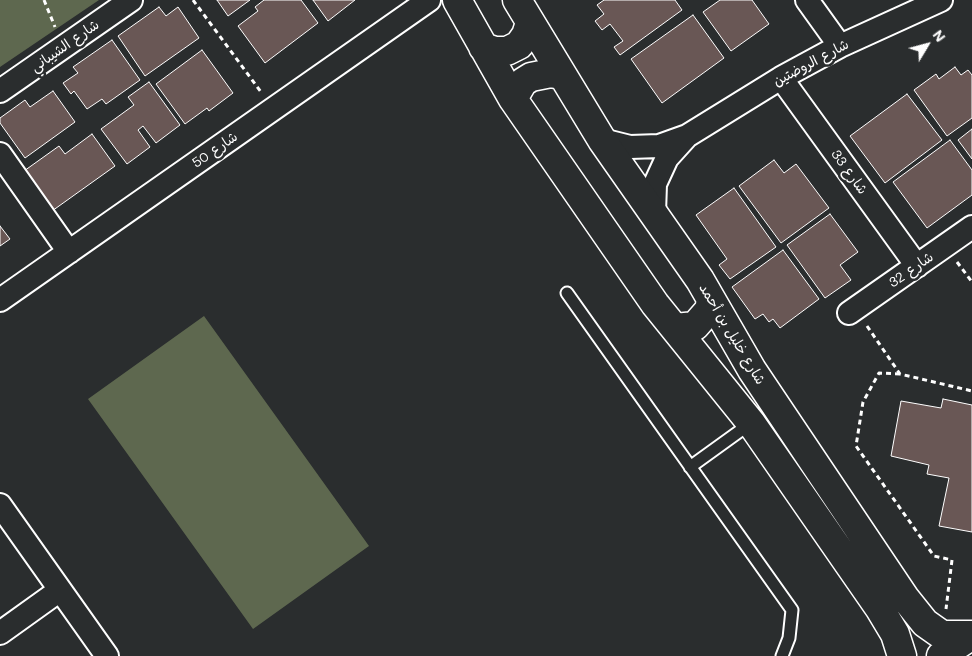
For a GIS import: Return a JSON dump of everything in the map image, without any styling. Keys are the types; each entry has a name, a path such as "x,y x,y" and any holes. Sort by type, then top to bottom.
{"street":[{"name":"شارع الشيباني","path":"0,91 130,0"},
{"name":"شارع 50","path":"0,300 429,0"},
{"path":"457,0 513,99 650,297 751,423 880,609 895,634 902,656"},
{"path":"807,0 840,46"},
{"name":"شارع الروضتين","path":"602,140 630,147 659,146 687,136 781,78 840,46 941,0"},
{"path":"483,47 494,51 501,51 519,45 526,35 523,12"},
{"name":"شارع خليل بن أحمد","path":"523,12 602,140 654,213 711,300 752,370 904,598 942,645"},
{"path":"513,99 523,82 532,77 551,73 561,75"},
{"name":"شارع 33","path":"781,78 917,266"},
{"name":"شارع الروضتين","path":"654,213 655,184 666,158 687,136"},
{"path":"0,154 69,252"},
{"name":"شارع 32","path":"852,311 972,227"},
{"path":"675,328 685,328 699,322 709,310 711,300"},
{"path":"0,505 107,656"},
{"path":"0,633 60,590"},
{"path":"942,645 972,635"}],"lane":[{"path":"568,293 792,610 789,638 782,656"},
{"path":"690,467 751,423"}],"path":[{"path":"44,0 48,15 66,45"},
{"path":"193,0 274,109"},
{"path":"852,311 900,374"},
{"path":"942,645 952,560 934,556 856,446 863,402 879,373 900,374 972,391"}],"green space":[{"path":"0,0 99,0 0,67"},
{"path":"204,316 369,546 253,629 88,399"}],"building":[{"path":"217,0 250,0 228,16"},
{"path":"264,0 301,0 318,23 265,63 238,26 258,11 255,7"},
{"path":"313,0 355,0 328,21"},
{"path":"604,0 675,0 682,10 620,55 614,47 623,41 610,24 602,30 595,21 604,14 597,5"},
{"path":"720,0 752,0 769,24 731,51 703,12"},
{"path":"159,7 166,16 178,7 199,38 145,76 118,36"},
{"path":"693,15 724,58 662,103 631,59"},
{"path":"112,40 140,80 106,104 102,99 87,109 74,91 71,94 63,83 78,73 73,67"},
{"path":"202,50 233,93 209,111 207,108 185,124 156,84"},
{"path":"955,67 961,75 968,70 972,75 972,118 947,136 914,90 936,74 939,79"},
{"path":"149,82 180,125 156,143 143,126 138,130 150,147 127,164 101,129 134,105 128,97"},
{"path":"53,91 75,122 25,158 0,123 0,118 25,100 30,107"},
{"path":"907,94 942,140 885,183 850,136"},
{"path":"972,129 972,159 958,140"},
{"path":"92,134 115,166 52,211 24,171 59,146 65,154"},
{"path":"950,140 972,170 972,195 927,228 893,182"},
{"path":"774,160 784,173 796,164 829,208 781,243 739,186"},
{"path":"734,188 776,247 730,279 719,265 727,259 696,215"},
{"path":"830,214 858,252 840,265 851,280 825,298 787,245"},
{"path":"0,226 10,239 0,246"},
{"path":"783,250 819,299 780,328 773,319 769,322 763,314 755,319 732,287"},
{"path":"943,399 972,405 972,532 939,526 949,478 927,474 929,465 891,456 901,401 941,408"}]}
